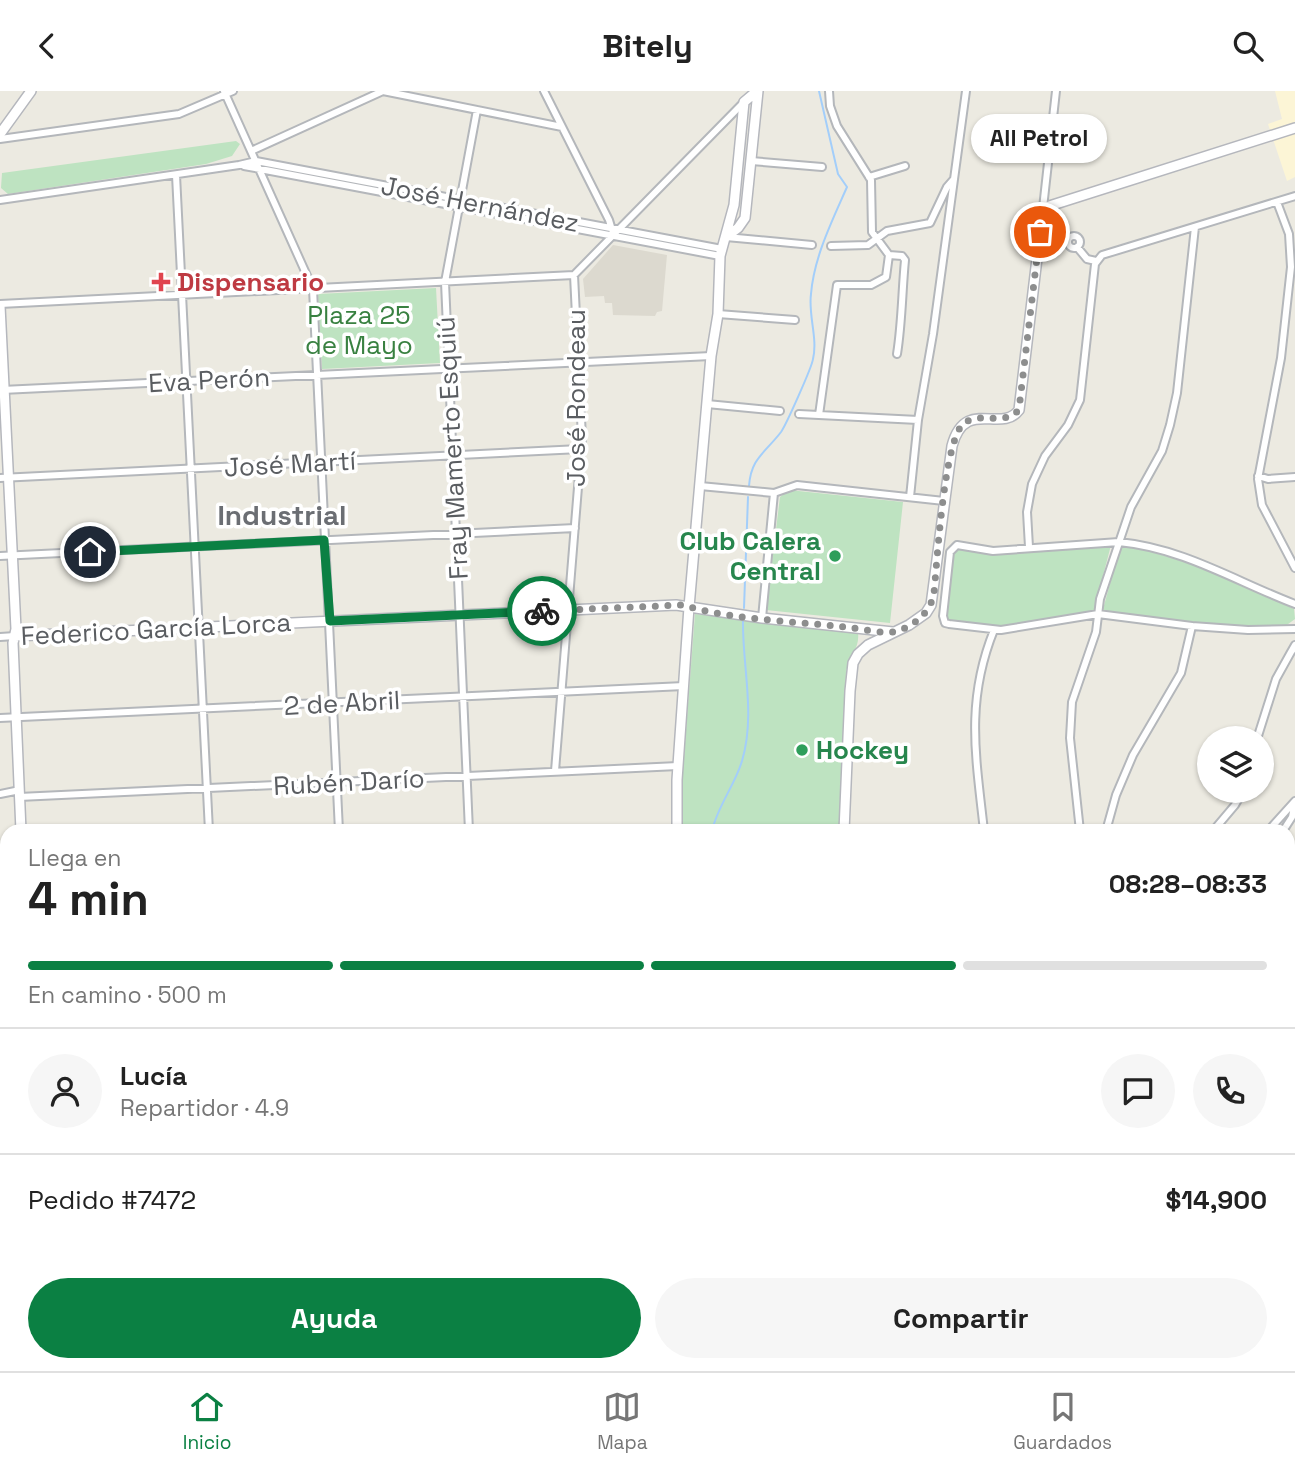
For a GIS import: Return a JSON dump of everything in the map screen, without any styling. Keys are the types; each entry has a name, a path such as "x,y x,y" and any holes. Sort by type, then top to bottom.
{"street":[{"path":"0,137 31,91"},
{"path":"251,151 383,91 562,127"},
{"path":"544,91 615,232"},
{"path":"21,824 12,555 4,477 0,305 574,275 757,91"},
{"path":"726,237 738,228 744,218 757,91"},
{"path":"829,91 830,106 837,125 872,184 872,232 890,255 902,256 905,260 900,310 901,332 897,353"},
{"path":"910,497 918,420 933,334 966,91"},
{"path":"858,654 868,645 922,617 931,605 951,446 960,426 977,418 1009,418 1019,409 1056,91"},
{"path":"0,137 179,114 227,92 313,289 339,824"},
{"path":"677,824 678,766 689,607 711,356 718,314 721,253 734,205 744,102"},
{"name":"Fray Mamerto Esquiú","path":"469,824 445,282 477,110"},
{"path":"1043,208 1295,128"},
{"path":"751,161 822,167"},
{"name":"José Hernández","path":"0,200 257,164 721,253"},
{"path":"869,177 905,166"},
{"path":"176,175 209,824"},
{"path":"831,246 868,245 887,231 930,223 947,187 954,179"},
{"path":"1029,547 1027,512 1032,484 1045,456 1069,425 1080,400 1096,261 1102,255 1295,196"},
{"path":"1277,202 1289,234 1291,267 1281,358 1258,476 1262,505 1295,568"},
{"path":"1079,824 1070,738 1071,709 1096,632 1100,599 1119,541 1135,499 1162,451 1170,425 1177,393 1195,227"},
{"path":"726,237 811,245"},
{"path":"1077,247 1087,259 1096,261"},
{"path":"819,415 836,287 839,283 871,285 886,277 890,255"},
{"name":"José Rondeau","path":"555,771 582,433 574,275"},
{"path":"718,314 795,320"},
{"name":"Eva Perón","path":"2,390 711,356"},
{"path":"707,404 780,411"},
{"path":"799,414 918,420"},
{"name":"José Martí","path":"4,477 580,449"},
{"path":"1258,476 1268,479 1295,477"},
{"path":"699,486 774,493 797,485 944,501"},
{"path":"762,618 774,493"},
{"path":"0,556 575,529"},
{"path":"1295,604 1257,590 1194,559 1119,541 987,551 957,545 950,552 944,620 949,624 994,630 1098,614 1192,626 1248,630 1295,629"},
{"name":"Federico García Lorca","path":"0,637 676,605 762,618 893,632"},
{"path":"1108,824 1116,795 1133,755 1181,673 1192,626"},
{"path":"844,824 851,672 863,640 862,633 855,628"},
{"path":"983,824 973,719 979,673 994,630"},
{"path":"1261,726 1276,678 1294,648"},
{"name":"2 de Abril","path":"0,718 684,686"},
{"name":"Rubén Darío","path":"0,794 207,789 678,766"},
{"path":"1275,824 1295,802"},
{"path":"1288,824 1295,802"},
{"path":"1219,824 1236,803"}],"shaded area":[{"path":"1275,91 1295,91 1295,177 1287,181 1268,124 1282,119"},
{"path":"613,245 667,255 662,311 655,316 613,315 612,303 605,303 604,296 585,297 583,279"}],"green space":[{"path":"236,141 240,144 232,156 206,164 8,194 1,188 2,173"},
{"name":"Plaza 25 de Mayo","path":"436,288 440,363 322,369 318,294"},
{"name":"Club Calera Central","path":"789,490 903,502 890,623 766,610 780,497"},
{"path":"1111,545 1094,611 998,627 948,620 946,616 954,551 957,549 989,553"},
{"path":"1124,546 1190,564 1232,581 1294,609 1295,619 1284,627 1189,624 1105,611 1103,609 1120,548"},
{"path":"695,614 858,633 846,672 841,824 682,824 683,769"}],"waterway":[{"path":"749,486 756,462 784,427 812,364 814,343 810,302 813,280 824,239 847,187 838,174 819,91"},
{"path":"744,608 748,497"},
{"path":"714,824 739,770 746,743 748,708 743,619"}],"way so far":[{"path":"542,611 682,605 762,618 893,632 922,617 931,605 934,593 951,446 956,432 971,419 1009,418 1019,409 1040,232"}],"place":[{"name":"All Petrol","path":"1040,232"},
{"name":"Dispensario","path":"161,282"},
{"name":"Club Calera Central","path":"835,556"},
{"name":"Hockey","path":"802,750"}],"district":[{"name":"Industrial","path":"282,515"}],"route":[{"path":"90,552 324,540 330,621 542,611"}]}
